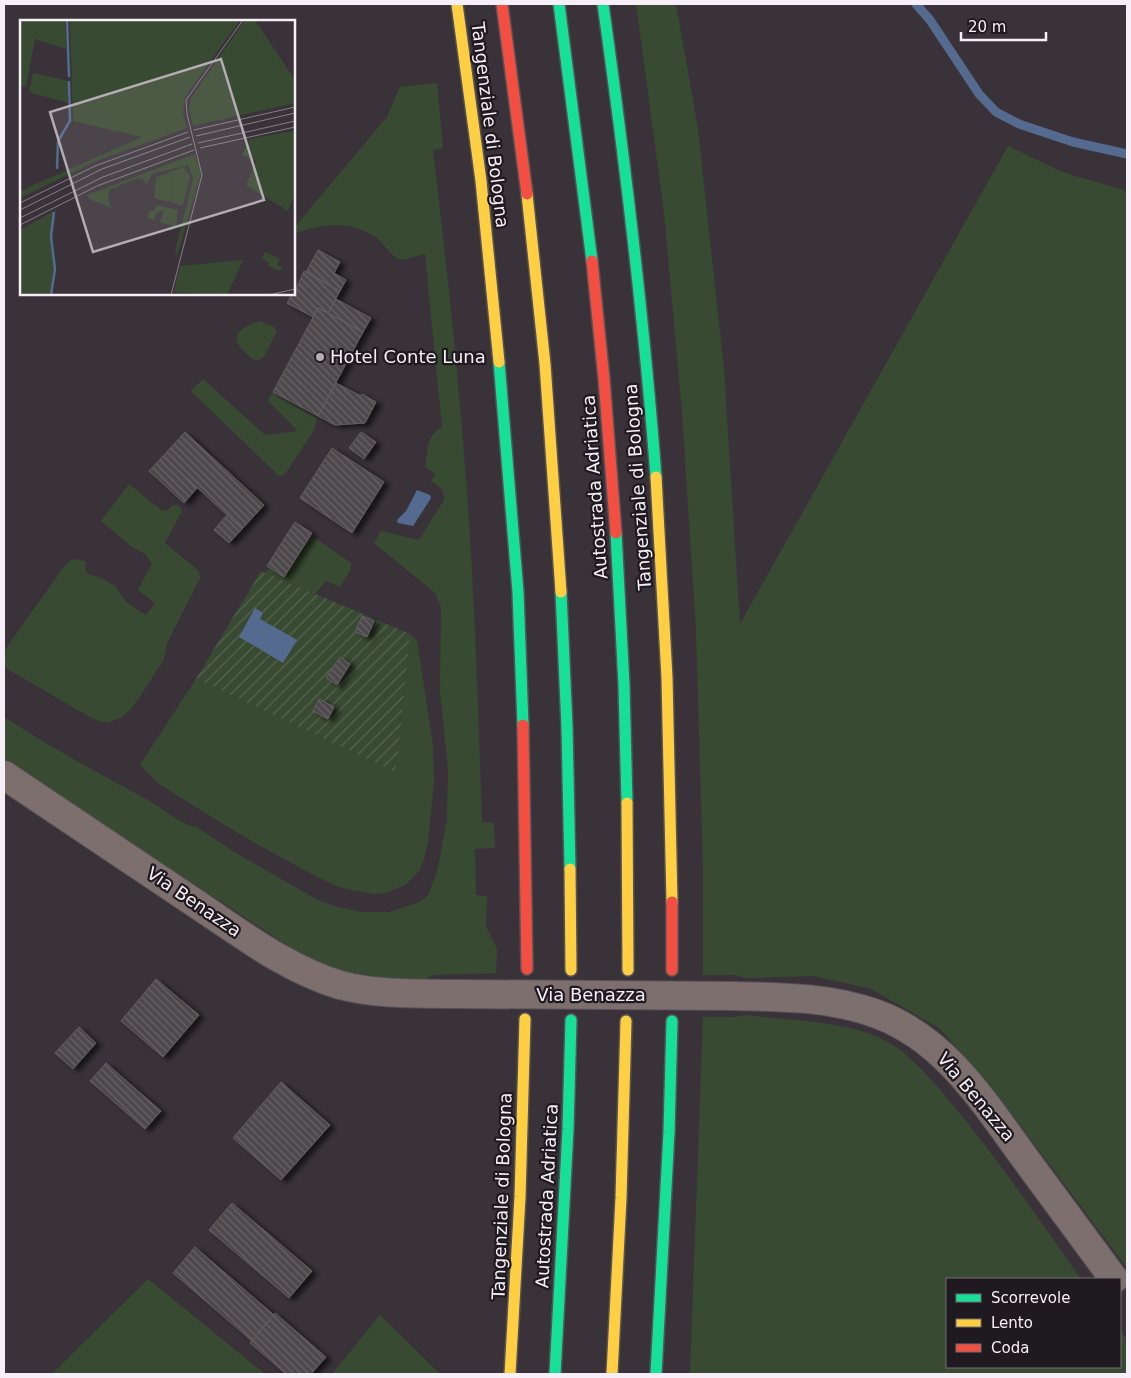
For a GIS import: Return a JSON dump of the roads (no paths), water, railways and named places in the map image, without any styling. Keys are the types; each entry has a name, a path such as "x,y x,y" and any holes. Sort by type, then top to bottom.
{"highway":[{"name":"Tangenziale di Bologna","path":"457,4 481,181 494,299 518,592 524,730 526,969"},
{"path":"502,4 531,223 553,443 564,657 571,877 571,970"},
{"name":"Autostrada Adriatica","path":"559,4 592,251 609,430 620,591 626,725 628,970"},
{"name":"Tangenziale di Bologna","path":"603,4 631,209 650,396 661,551 669,718 672,970"},
{"name":"Tangenziale di Bologna","path":"510,1374 523,1139 526,1019"},
{"name":"Autostrada Adriatica","path":"555,1374 567,1148 571,1020"},
{"path":"612,1374 623,1164 626,1021"},
{"path":"656,1374 669,1132 672,1021"}],"street":[{"name":"Via Benazza","path":"4,775 227,924 295,967 324,980 359,989 397,993 804,998 846,1005 877,1014 921,1037 951,1062 977,1093 1113,1278"}],"water":[{"path":"417,490 430,495 431,498 413,526 398,523 397,520 406,511"},
{"path":"255,608 263,613 260,619 297,640 283,663 239,637"}],"waterway":[{"path":"916,4 930,20 979,94 996,112 1019,124 1073,142 1127,154"}],"place":[{"name":"Hotel Conte Luna","path":"320,357"}]}
